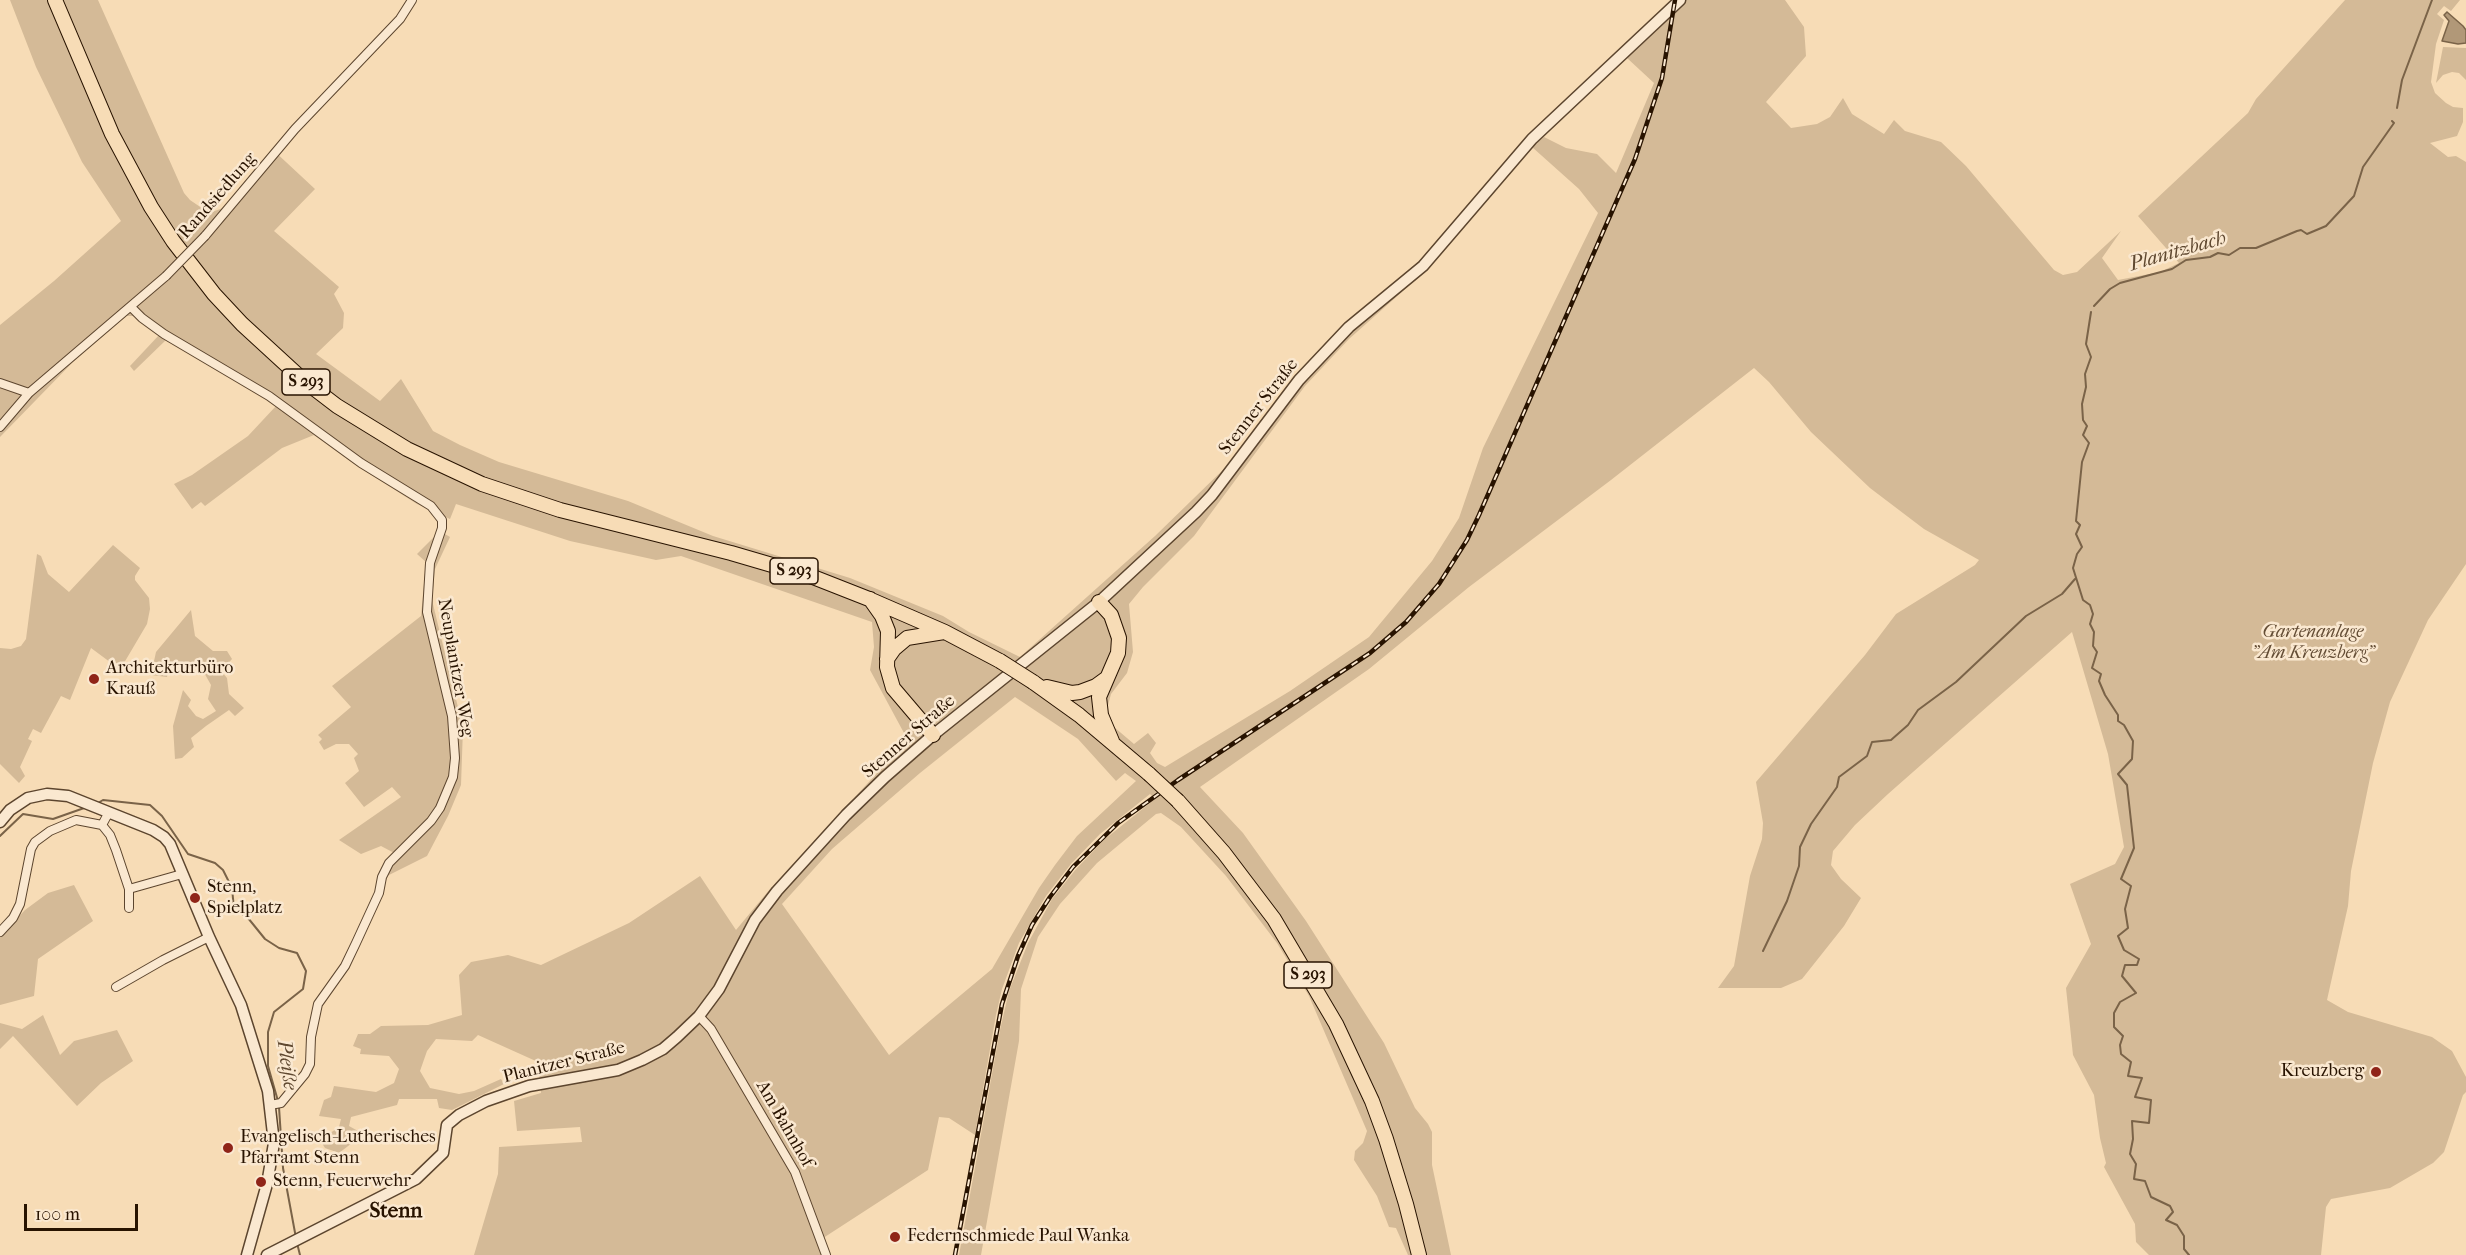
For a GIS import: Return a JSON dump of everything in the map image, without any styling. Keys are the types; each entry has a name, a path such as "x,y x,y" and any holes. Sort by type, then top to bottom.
{"highway":[{"name":"S 293","path":"55,0 112,134 151,207 173,241 214,294 242,324 303,380 337,406 389,439 444,468 521,499 772,565 869,598 945,632 1036,683 1112,741 1149,774 1178,801 1224,853 1274,919 1336,1024 1372,1101 1388,1144 1419,1255"},
{"path":"869,598 886,623 887,659 893,687 933,735"},
{"path":"1099,602 1111,615 1119,638 1118,652 1099,697 1101,715 1112,741"},
{"path":"887,659 894,649 907,638 945,632"},
{"path":"1036,683 1072,693 1096,686 1108,678"}],"street":[{"name":"Randsiedlung","path":"0,427 29,393 166,276 205,236 295,129 400,19 412,0"},
{"name":"Stenner Straße","path":"846,815 933,735 1099,602 1212,495 1299,380 1349,327 1423,266 1532,139 1680,0"},
{"name":"Neuplanitzer Weg","path":"131,307 164,334 268,396 361,464 432,506 442,520 430,563 427,612 452,716 455,758 453,777 436,814 389,863 382,877 379,893 345,966 318,1004 313,1026 310,1064 305,1074 275,1104"},
{"path":"0,383 29,393"},
{"path":"0,822 10,810 28,798 47,794 68,796 153,830 170,844 208,937 241,1005 275,1104 274,1143 269,1179 247,1255"},
{"path":"102,825 109,812"},
{"name":"Planitzer Straße","path":"267,1255 416,1179 443,1153 447,1125 459,1115 486,1101 529,1086 618,1070 663,1048 699,1016 719,989 755,920 777,891 846,815"},
{"path":"0,932 13,918 20,904 31,849 35,842 50,831 76,820 102,825 110,835 129,889 129,908"},
{"path":"129,889 182,874"},
{"path":"116,987 208,937"},
{"name":"Am Bahnhof","path":"699,1016 711,1029 795,1172 826,1255"}],"green space":[{"name":"Gartenanlage \"Am Kreuzberg\"","path":"10,0 98,0 184,193 190,200 209,213 223,208 272,149 315,189 274,231 339,287 334,294 344,313 343,328 316,354 380,401 401,379 433,431 460,445 499,462 628,501 713,536 850,578 943,616 969,632 1020,657 1155,536 1230,463 1282,392 1347,324 1420,260 1522,141 1532,147 1544,137 1566,148 1597,154 1616,173 1654,83 1627,58 1671,16 1671,0 1785,0 1804,27 1806,56 1766,102 1791,128 1817,124 1830,117 1843,98 1852,114 1884,134 1894,120 1905,131 1941,142 1966,166 2054,270 2063,275 2077,272 2121,231 2102,258 2118,280 2160,272 2179,263 2138,216 2248,113 2256,99 2345,0 2460,0 2451,11 2444,6 2437,14 2444,20 2436,44 2431,82 2435,93 2446,103 2453,107 2463,108 2463,122 2457,136 2430,143 2448,157 2456,156 2466,162 2466,564 2428,620 2390,702 2373,763 2351,871 2348,906 2327,1000 2348,1012 2432,1037 2452,1051 2466,1077 2466,1092 2444,1152 2433,1163 2390,1188 2331,1199 2326,1207 2321,1255 2149,1255 2136,1242 2135,1224 2104,1167 2106,1163 2094,1095 2073,1055 2066,988 2091,944 2070,884 2115,864 2124,847 2108,754 2072,632 1888,794 1855,825 1833,851 1831,865 1841,879 1861,898 1844,926 1802,979 1781,988 1718,988 1734,966 1750,876 1762,839 1763,823 1756,782 1865,655 1896,614 1975,565 1979,560 1924,529 1870,488 1811,432 1769,382 1754,368 1469,587 1369,669 1200,787 1243,833 1306,921 1384,1043 1415,1108 1428,1124 1432,1132 1432,1165 1451,1255 1408,1255 1396,1228 1389,1227 1377,1196 1354,1160 1355,1151 1363,1143 1367,1131 1309,996 1277,943 1226,876 1181,827 1161,813 1156,814 1097,863 1060,904 1038,937 1021,989 1019,1041 981,1255 959,1255 1000,1030 1009,991 1028,943 1052,899 1076,869 1105,839 1155,799 1150,794 1100,834 1071,864 1046,896 1019,943 1002,989 996,1015 975,1135 949,1118 939,1117 928,1170 817,1242 821,1255 474,1255 498,1174 499,1147 582,1142 580,1127 517,1131 514,1101 541,1093 538,1062 478,1035 472,1041 436,1039 427,1051 420,1071 430,1088 459,1094 474,1091 501,1079 504,1084 452,1110 439,1108 437,1099 399,1099 397,1105 351,1117 349,1126 358,1131 356,1140 339,1153 325,1148 320,1140 339,1127 341,1119 319,1116 324,1100 331,1097 334,1086 376,1092 394,1083 399,1069 389,1056 360,1054 361,1049 353,1046 358,1034 370,1034 381,1026 428,1025 462,1015 459,975 471,962 508,955 541,965 629,923 700,876 736,930 770,889 903,745 904,733 870,670 874,647 872,622 681,556 656,560 570,541 456,504 450,519 417,504 351,462 314,435 282,448 205,506 201,502 192,509 174,484 192,475 248,436 276,406 167,339 134,371 130,366 160,334 135,316 126,316 72,363 0,437 0,325 54,281 121,221 82,162 36,67","holes":["1532,147 1579,189 1598,213 1483,448 1459,518 1432,561 1369,637 1290,691 1165,767 1157,763 1150,753 1156,743 1148,733 1134,744 1114,727 1107,709 1111,694 1127,673 1133,652 1129,604 1194,536 1305,386 1349,339 1421,275","1015,697 1078,739 1116,781 1125,773 1136,781 1077,836 1039,888 992,969 889,1055 782,904 832,849 920,773"]},
{"path":"2443,47 2466,48 2466,80 2459,73 2452,72 2443,75 2436,83"},
{"path":"440,531 450,537 435,569 432,600 463,728 461,785 427,856 387,876 398,855 381,846 361,854 339,840 401,797 392,787 364,807 345,783 359,771 354,758 358,754 349,744 336,744 324,750 319,742 322,739 318,735 351,707 332,686 421,616 426,562 417,554"},
{"path":"113,545 140,568 135,580 149,598 150,609 147,624 124,663 118,668 91,648 70,700 61,696 41,733 33,729 28,739 32,741 20,767 25,776 19,783 0,764 0,648 11,649 21,646 26,639 37,554 41,556 48,574 69,592"},
{"path":"191,610 195,636 213,651 227,651 232,659 221,671 227,678 229,694 244,708 235,716 229,710 206,726 191,738 194,747 182,758 175,759 173,726 183,690 191,700 188,706 196,716 203,719 216,711 208,699 211,685 202,669 183,667 177,661 170,664 167,677 151,675 156,652"},
{"path":"74,885 93,921 38,959 34,996 0,1005 0,936 25,910 48,893"},
{"path":"43,1015 60,1055 74,1041 117,1030 133,1061 101,1083 77,1106 13,1036 0,1049 0,1023 22,1029"}],"shaded area":[{"path":"2447,12 2466,30 2466,43 2442,41 2449,21 2444,15"}],"waterway":[{"name":"Planitzbach","path":"2397,108 2402,80 2432,0"},
{"name":"Planitzbach","path":"2094,306 2110,289 2120,283 2172,269 2186,260 2210,257 2218,253 2229,255 2240,248 2256,248 2297,231 2301,230 2307,234 2326,226 2354,196 2363,167 2394,123 2392,121"},
{"name":"Planitzbach","path":"2091,312 2086,344 2091,357 2085,374 2086,387 2082,404 2083,420 2087,426 2083,435 2089,443 2082,462 2076,521 2080,525 2076,534 2082,547 2077,554 2073,568 2083,600 2090,605 2093,614 2090,624 2094,632 2093,646 2097,652 2092,668 2101,674 2099,681 2105,695 2118,715 2118,721 2124,725 2133,741 2132,759 2118,774 2127,785 2134,848 2121,879 2131,886 2125,909 2128,928 2118,936 2124,950 2139,959 2137,965 2125,965 2122,976 2136,993 2120,1002 2114,1013 2114,1027 2123,1036 2120,1045 2121,1054 2131,1062 2128,1076 2142,1078 2135,1097 2151,1100 2149,1123 2132,1121 2133,1139 2130,1154 2136,1164 2134,1179 2145,1181 2151,1197 2170,1206 2173,1212 2166,1220 2177,1225 2184,1236 2184,1249 2189,1255"},
{"path":"1763,951 1787,901 1799,866 1800,847 1811,824 1837,787 1839,777 1867,756 1872,742 1891,740 1908,725 1918,710 1956,682 2026,616 2062,594 2075,579"},
{"name":"Pleiße","path":"98,803 103,800 150,805 162,816 188,854 215,863 223,870 232,888 234,909 248,918 265,939 279,948 297,953 306,971 303,989 274,1012 268,1032 268,1066 278,1101"},
{"name":"Pleiße","path":"0,836 23,814 53,819 87,807"},
{"name":"Pleiße","path":"279,1107 283,1168 296,1238"},
{"name":"Pleiße","path":"297,1243 300,1255"}],"railway":[{"path":"955,1255 1002,1004 1018,956 1032,925 1073,867 1118,823 1178,780 1370,653 1406,622 1439,584 1467,540 1479,515 1635,159 1662,78 1675,0"}],"place":[{"name":"Architekturbüro Krauß","path":"94,679"},
{"name":"Stenn, Spielplatz","path":"195,898"},
{"name":"Kreuzberg","path":"2376,1072"},
{"name":"Evangelisch-Lutherisches Pfarramt Stenn","path":"228,1148"},
{"name":"Stenn, Feuerwehr","path":"261,1182"},
{"name":"Federnschmiede Paul Wanka","path":"895,1237"}],"district":[{"name":"Stenn","path":"396,1212"}]}
